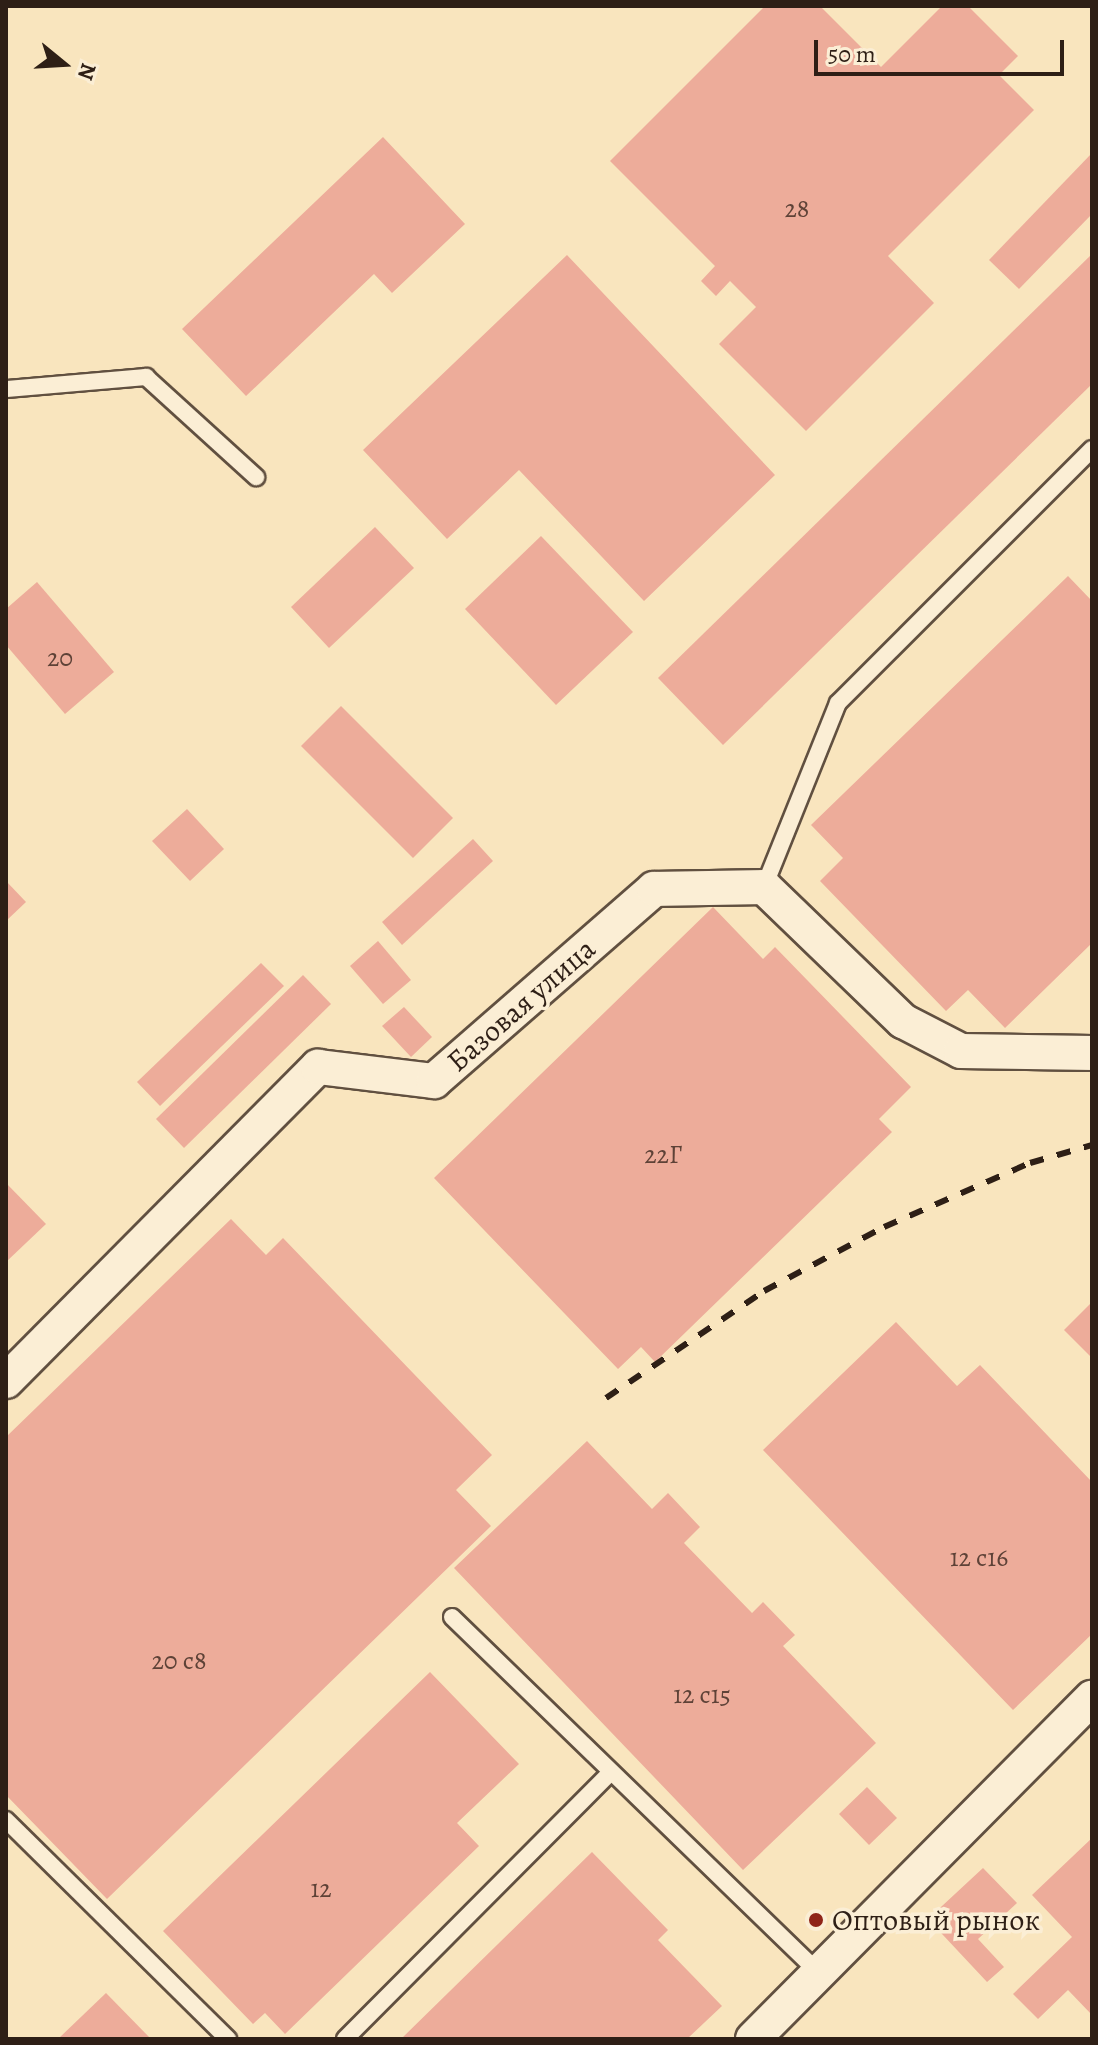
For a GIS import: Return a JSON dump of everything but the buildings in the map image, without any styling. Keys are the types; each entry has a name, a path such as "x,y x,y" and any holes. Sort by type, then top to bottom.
{"street":[{"path":"764,887 903,1021 949,1045 961,1051 1092,1053"},
{"name":"Базовая улица","path":"6,1381 318,1067 434,1081 654,889 764,887"},
{"path":"753,2039 1092,1698"}],"lane":[{"path":"6,389 146,377 256,477"},
{"path":"764,887 838,703 1092,449"},
{"path":"452,1617 819,1973"},
{"path":"345,2039 611,1772"},
{"path":"6,1820 228,2039"}],"railway":[{"path":"606,1398 764,1291 884,1227 1030,1163 1092,1145"}],"place":[{"name":"Оптовый рынок","path":"816,1920"}]}
